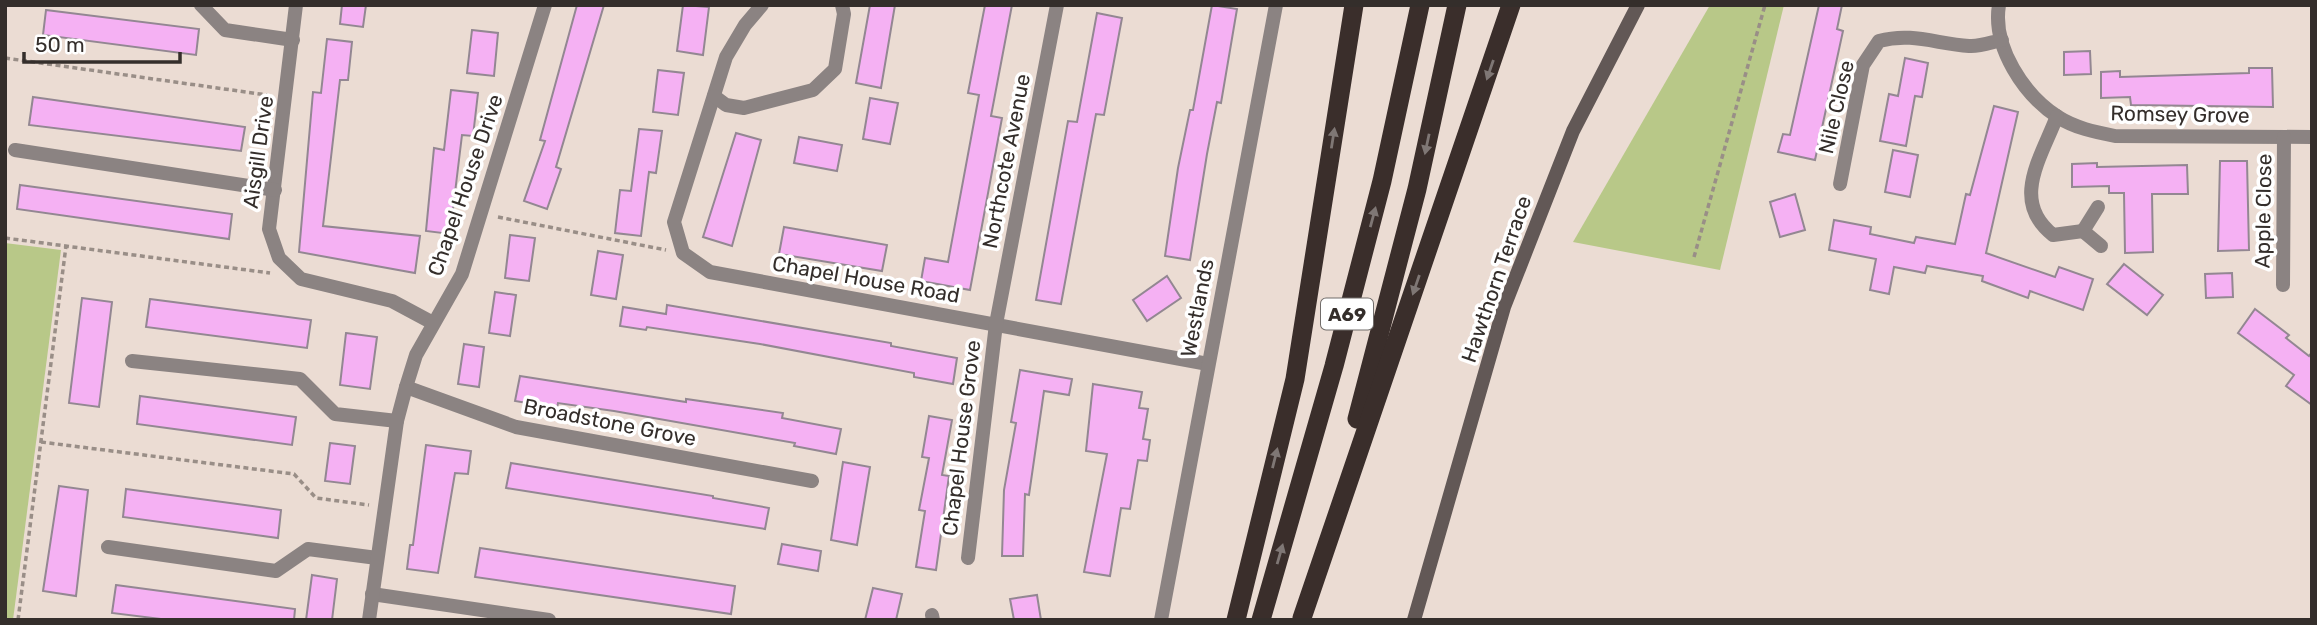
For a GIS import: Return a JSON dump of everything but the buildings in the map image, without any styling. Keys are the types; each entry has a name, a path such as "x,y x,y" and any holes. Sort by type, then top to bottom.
{"highway":[{"path":"1236,620 1295,379 1354,5"},
{"name":"A69","path":"1261,620 1330,379 1382,181 1420,5"},
{"name":"A69","path":"1301,619 1370,373 1417,189 1457,5"},
{"path":"1301,619 1511,5"}],"main road":[{"name":"Hawthorn Terrace","path":"1414,620 1504,307 1573,131 1638,5"}],"street":[{"path":"201,5 225,30 293,40"},
{"name":"Aisgill Drive","path":"289,267 279,258 269,229 287,98 296,5"},
{"name":"Chapel House Drive","path":"369,620 397,421 406,387 416,355 462,274 545,5"},
{"path":"683,254 674,222 726,57 745,25 762,5"},
{"path":"714,96 726,105 744,108 813,90 835,69 844,14 842,5"},
{"name":"Northcote Avenue","path":"996,324 1057,5"},
{"name":"Westlands","path":"1161,620 1276,5"},
{"name":"Romsey Grove","path":"1999,5 2002,40 2009,62 2027,90 2057,116 2089,131 2115,136 2312,137"},
{"name":"Nile Close","path":"1840,184 1863,65 1879,41 1904,36 1923,37 1970,46 2002,40"},
{"path":"2057,116 2029,198 2034,214 2053,235 2084,231 2101,246"},
{"name":"Apple Close","path":"2283,285 2284,137"},
{"path":"15,150 275,190"},
{"path":"2084,231 2098,207"},
{"name":"Chapel House Road","path":"683,254 710,271 1208,364"},
{"path":"289,267 301,279 392,301 433,323"},
{"name":"Chapel House Grove","path":"968,558 996,324"},
{"path":"132,361 300,379 335,414 397,421"},
{"name":"Broadstone Grove","path":"406,387 516,427 812,481"},
{"path":"108,547 276,571 309,549 377,558"},
{"path":"372,594 549,620"}],"path":[{"path":"1694,257 1765,5"},
{"path":"5,58 287,98"},
{"path":"482,214 683,254"},
{"path":"5,238 272,273 289,267"},
{"path":"18,620 66,246"},
{"path":"41,442 294,474 316,498 385,508"}],"green space":[{"path":"1710,5 1784,5 1720,270 1573,242"},
{"path":"5,243 61,250 13,620 5,619"}]}
